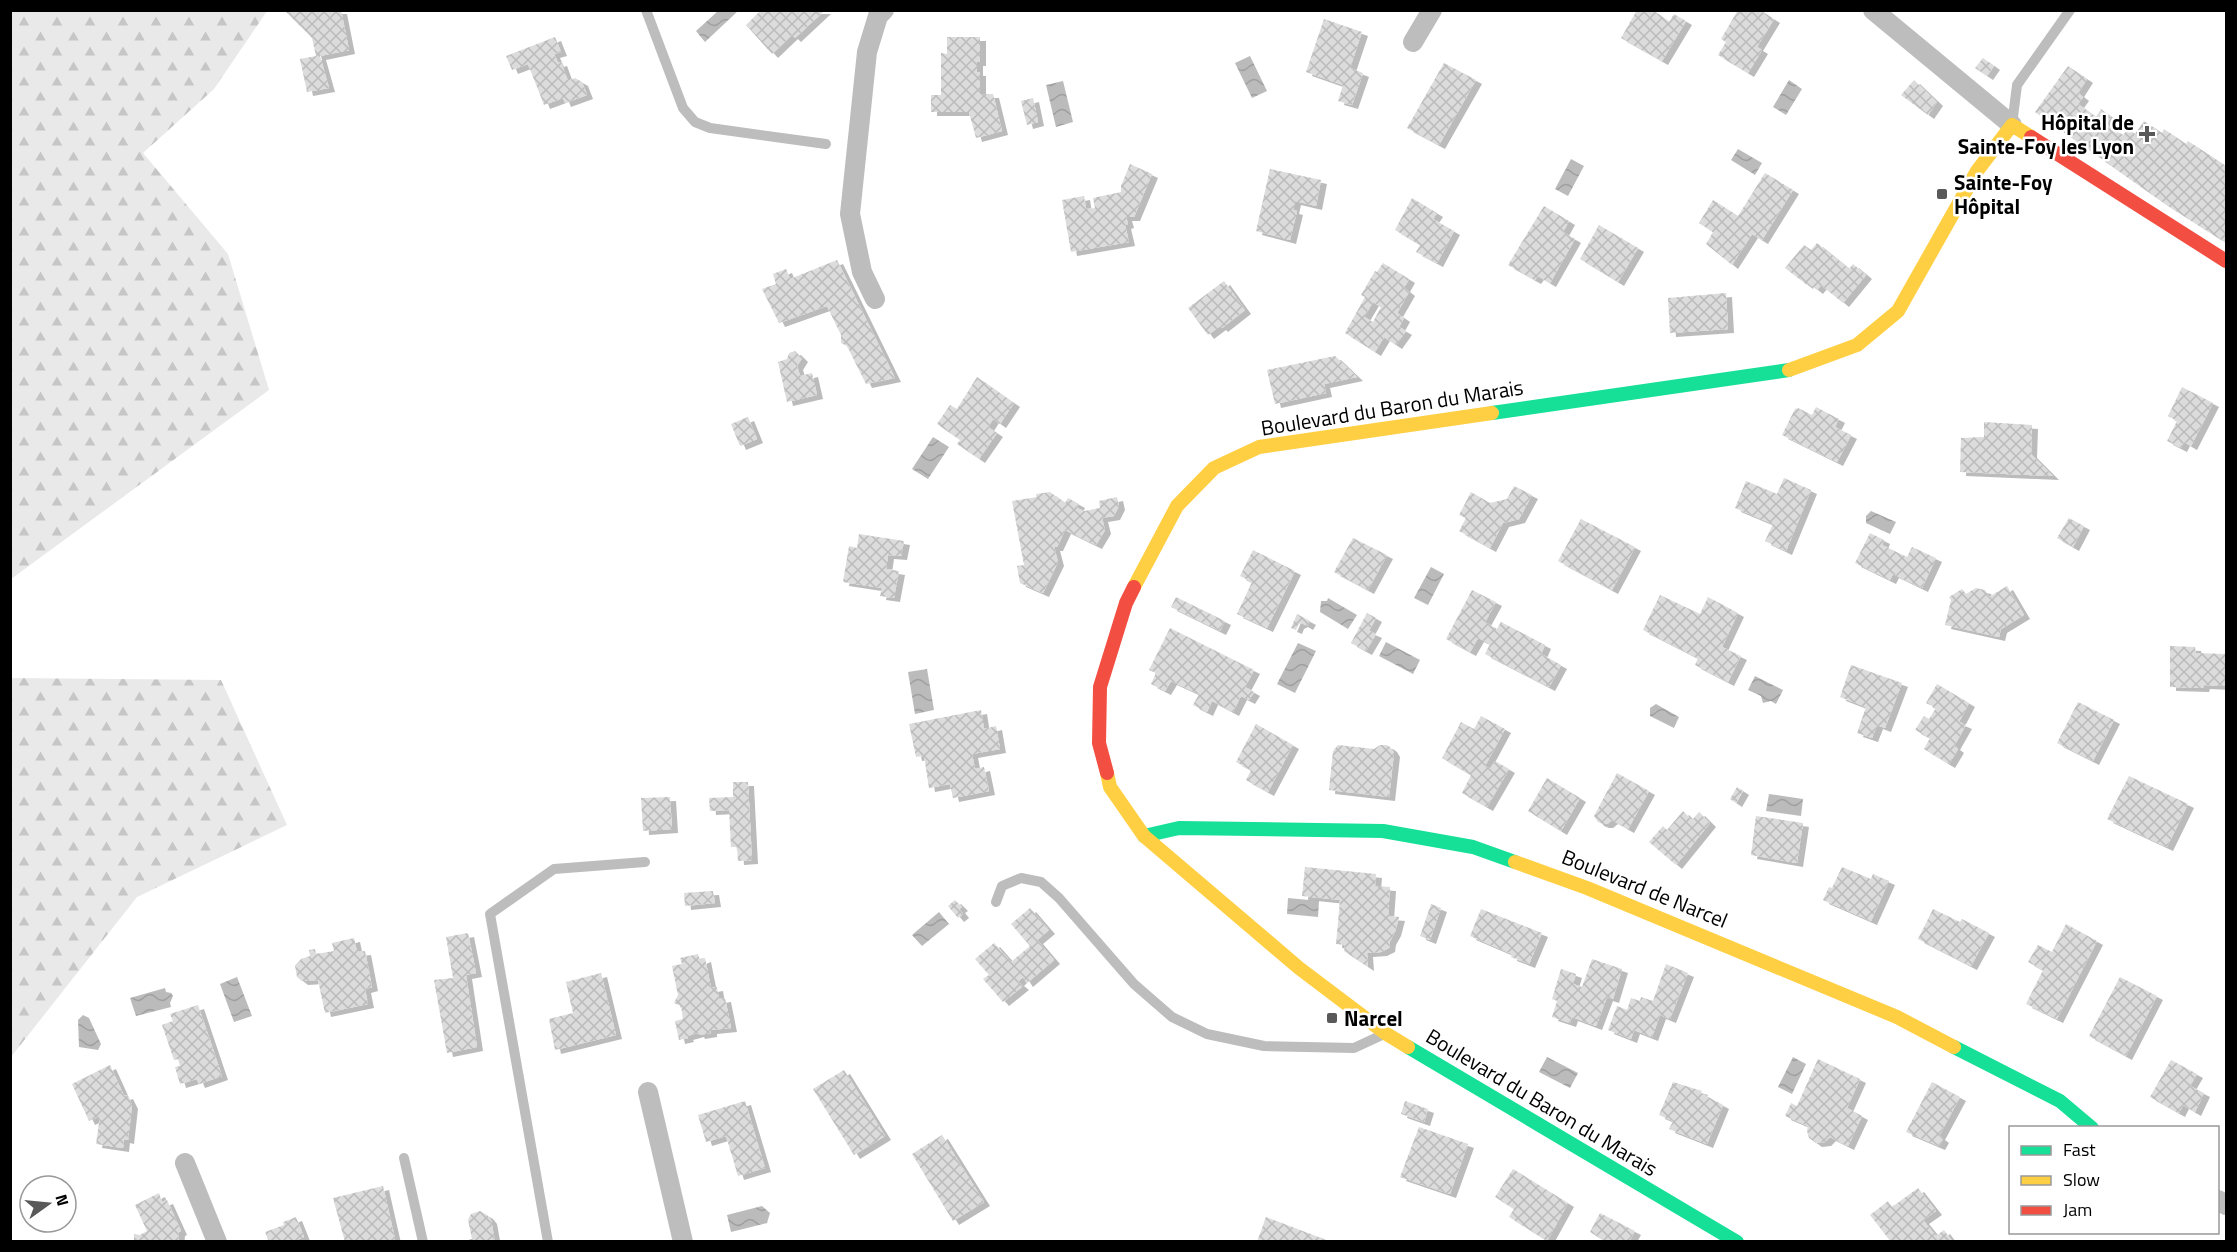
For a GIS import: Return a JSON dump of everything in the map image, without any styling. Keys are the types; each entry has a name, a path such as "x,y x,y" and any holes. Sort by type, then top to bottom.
{"street":[{"path":"875,299 862,273 849,214 867,52 878,16 884,10"},
{"path":"1413,42 1432,10"},
{"path":"1873,10 2012,125 2226,261"},
{"name":"Boulevard du Baron du Marais","path":"1737,1242 1384,1033 1299,968 1144,836 1110,787 1099,742 1100,687 1126,603 1177,506 1214,468 1259,447 1793,369 1857,345 1898,312 1977,171 2012,125"},
{"name":"Boulevard de Narcel","path":"1144,836 1179,828 1383,831 1473,847 1587,888 1897,1017 2060,1101 2090,1126"},
{"path":"648,1092 683,1242"},
{"path":"185,1163 217,1242"}],"lane":[{"path":"646,10 683,108 695,122 710,128 826,144"},
{"path":"2012,125 2017,86 2070,10"},
{"path":"548,1242 490,914 554,869 645,862"},
{"path":"996,903 1002,886 1021,878 1041,882 1059,898 1134,984 1172,1017 1207,1034 1264,1046 1354,1048 1384,1033"},
{"path":"404,1158 423,1242"}],"green space":[{"path":"11,10 267,11 214,89 143,153 228,254 269,390 11,579"},
{"path":"11,678 221,680 287,825 137,897 11,1057"}],"water":[{"path":"718,11 738,11 705,42 696,31"},
{"path":"1250,56 1267,91 1252,98 1235,63"},
{"path":"1789,80 1802,89 1786,115 1773,107"},
{"path":"1063,81 1073,122 1056,127 1046,85"},
{"path":"1738,149 1762,163 1755,175 1731,160"},
{"path":"1571,159 1584,166 1568,196 1555,189"},
{"path":"933,437 949,447 928,479 912,469"},
{"path":"1871,511 1896,522 1890,534 1866,523 1866,516"},
{"path":"1431,567 1444,574 1428,605 1414,598"},
{"path":"1328,598 1357,615 1348,629 1320,612 1321,601 1327,601"},
{"path":"1386,642 1420,660 1413,674 1379,656"},
{"path":"1298,643 1316,651 1295,693 1277,684"},
{"path":"927,669 934,710 915,714 908,672"},
{"path":"1755,676 1783,690 1776,704 1771,701 1763,703 1761,696 1748,690"},
{"path":"1656,704 1679,717 1674,728 1650,716 1650,708"},
{"path":"1769,794 1803,799 1801,816 1766,811"},
{"path":"1288,898 1319,901 1318,917 1287,914"},
{"path":"939,912 949,924 922,946 912,935"},
{"path":"237,977 252,1016 234,1022 220,984"},
{"path":"165,988 166,992 173,996 171,1007 136,1016 130,998"},
{"path":"83,1015 89,1018 101,1044 98,1050 79,1047 78,1020"},
{"path":"1547,1057 1578,1073 1570,1088 1539,1072"},
{"path":"1793,1057 1806,1064 1792,1094 1778,1087"},
{"path":"762,1206 770,1213 767,1223 731,1232 727,1215"}],"building":[{"path":"284,10 341,10 349,50 320,56 329,88 307,92 300,59 316,56 312,38"},
{"path":"761,10 825,10 795,38 792,35 772,54 746,25"},
{"path":"1637,10 1653,10 1669,22 1674,14 1686,21 1662,61 1621,38"},
{"path":"1738,10 1760,10 1774,19 1757,47 1762,50 1748,73 1718,55 1726,42 1721,39"},
{"path":"1324,19 1362,32 1350,68 1363,73 1352,105 1338,101 1343,85 1306,72"},
{"path":"555,37 561,52 554,54 558,63 561,62 568,81 575,78 582,82 587,95 565,103 563,98 544,105 528,64 512,70 506,56"},
{"path":"947,37 980,37 980,62 977,62 977,72 980,72 980,94 993,94 1002,131 976,138 969,112 931,112 931,95 941,95 941,53 947,54"},
{"path":"1983,58 1994,66 1987,76 1975,68"},
{"path":"1444,63 1476,80 1439,145 1407,128"},
{"path":"2068,66 2087,79 2078,93 2083,97 2078,104 2096,117 2101,109 2111,117 2106,124 2123,135 2128,129 2135,134 2144,121 2162,133 2164,129 2186,144 2188,141 2226,166 2224,176 2226,177 2226,243 2165,204 2035,112"},
{"path":"1914,80 1937,102 1928,115 1901,95"},
{"path":"1033,98 1038,122 1027,125 1021,101"},
{"path":"1130,164 1152,174 1134,217 1126,217 1128,224 1125,225 1129,242 1071,252 1062,200 1084,196 1086,209 1095,208 1093,198 1121,192 1121,186"},
{"path":"1270,169 1321,180 1316,206 1295,201 1293,210 1297,211 1290,240 1256,231"},
{"path":"1765,173 1793,190 1762,240 1752,234 1732,265 1706,244 1713,232 1699,223 1713,200 1738,216"},
{"path":"1412,198 1437,213 1433,219 1454,231 1437,263 1416,252 1420,245 1395,230"},
{"path":"1544,206 1569,221 1563,232 1575,239 1550,283 1538,276 1535,280 1508,265"},
{"path":"1599,225 1638,248 1618,282 1580,259"},
{"path":"1817,243 1849,269 1853,264 1866,275 1843,303 1821,285 1817,290 1785,268 1804,245 1811,250"},
{"path":"837,260 895,378 866,384 847,346 841,343 841,335 827,306 779,323 762,289 776,284 773,274 786,269 790,279"},
{"path":"1383,263 1409,279 1404,288 1409,292 1397,313 1404,318 1399,327 1406,331 1396,345 1384,337 1375,352 1345,333 1365,297 1361,295 1375,271 1377,272","holes":["1373,302 1381,307 1373,322 1364,317"]},
{"path":"1224,281 1245,310 1222,328 1220,326 1208,335 1188,308"},
{"path":"1726,293 1728,329 1670,333 1668,298"},
{"path":"795,351 802,358 797,366 800,376 812,373 817,395 787,402 778,362 787,359 789,353"},
{"path":"1335,356 1357,377 1324,384 1326,393 1275,404 1267,370"},
{"path":"977,377 1014,403 1000,424 993,419 988,427 997,433 979,459 957,444 960,440 937,424 950,405 957,409"},
{"path":"2182,387 2213,403 2191,446 2184,442 2181,448 2167,441 2177,421 2168,416"},
{"path":"1816,407 1839,419 1835,427 1851,435 1837,462 1782,435 1795,409 1798,408 1812,415"},
{"path":"748,417 757,439 740,446 731,424"},
{"path":"1984,422 2032,425 2031,454 2053,476 1960,472 1961,438 1984,437"},
{"path":"1784,478 1811,490 1786,551 1765,541 1773,524 1735,508 1746,481 1777,494"},
{"path":"1514,486 1532,495 1519,519 1503,523 1490,548 1459,531 1466,518 1459,515 1471,492 1490,503 1507,499"},
{"path":"1050,492 1065,503 1068,498 1079,504 1077,508 1084,511 1100,508 1099,501 1117,497 1119,506 1114,516 1102,518 1105,530 1096,545 1065,530 1057,547 1054,547 1058,562 1043,593 1020,583 1017,566 1024,565 1012,501 1037,497 1036,494"},
{"path":"2069,518 2084,526 2073,547 2057,538"},
{"path":"1581,519 1635,547 1612,590 1558,561"},
{"path":"1870,533 1884,540 1882,545 1907,557 1912,547 1936,558 1922,588 1893,574 1890,580 1855,563"},
{"path":"859,534 904,541 901,556 888,555 886,569 899,571 894,598 880,596 882,588 843,582 849,546 857,548"},
{"path":"1353,538 1387,555 1368,590 1334,572"},
{"path":"1253,550 1295,571 1267,628 1237,614 1252,582 1240,576"},
{"path":"2007,586 2024,615 2001,629 1999,637 1945,625 1951,600 1949,597 1962,589 1966,594 1976,588 1985,590 1989,597"},
{"path":"1472,590 1496,602 1485,622 1497,629 1501,622 1545,645 1541,654 1561,665 1549,687 1485,654 1490,644 1478,638 1470,652 1446,639"},
{"path":"1660,595 1700,614 1708,597 1738,613 1722,647 1741,656 1728,682 1695,665 1698,658 1643,630"},
{"path":"1176,597 1225,621 1220,631 1171,607"},
{"path":"1367,613 1376,618 1369,631 1376,634 1366,651 1351,643"},
{"path":"1297,614 1310,621 1307,626 1302,623 1298,625 1296,630 1291,628"},
{"path":"1170,628 1254,670 1245,687 1254,692 1249,700 1241,696 1233,712 1212,701 1207,712 1193,705 1199,694 1171,681 1165,691 1151,684 1156,673 1149,670"},
{"path":"2170,646 2195,647 2196,653 2226,654 2226,686 2170,687"},
{"path":"1851,665 1902,683 1885,728 1877,725 1872,738 1857,733 1866,707 1840,697"},
{"path":"1937,684 1969,703 1959,722 1966,725 1954,746 1958,749 1949,764 1924,749 1930,738 1915,730 1924,716 1929,719 1936,708 1926,703"},
{"path":"2078,702 2114,720 2093,761 2057,743"},
{"path":"981,710 984,729 996,726 1000,749 972,754 975,769 984,767 989,791 953,798 950,784 929,788 924,756 916,757 909,724"},
{"path":"1481,716 1505,729 1485,766 1490,769 1495,761 1509,769 1487,807 1462,793 1471,775 1442,758 1461,722 1474,729"},
{"path":"1256,724 1293,745 1268,792 1246,780 1251,770 1236,762"},
{"path":"1338,745 1374,749 1380,745 1387,745 1391,748 1394,753 1389,797 1329,790 1333,751"},
{"path":"1617,773 1649,791 1628,829 1612,820 1603,824 1598,822 1594,816"},
{"path":"2129,776 2188,804 2167,847 2107,819"},
{"path":"1547,778 1580,798 1561,831 1528,811"},
{"path":"733,782 748,782 752,860 738,861 737,847 731,847 729,810 710,811 709,798 733,797"},
{"path":"1737,787 1743,791 1736,803 1730,799"},
{"path":"670,797 672,829 643,831 641,798"},
{"path":"1683,811 1692,820 1699,812 1710,823 1676,865 1649,842 1663,826 1667,830"},
{"path":"1756,816 1803,823 1797,863 1751,855"},
{"path":"1305,867 1376,874 1375,886 1390,887 1388,916 1399,917 1395,932 1389,948 1381,952 1367,953 1368,967 1344,951 1345,945 1336,944 1340,900 1302,896"},
{"path":"1842,867 1871,879 1873,874 1889,881 1871,921 1823,900 1829,887 1832,888"},
{"path":"713,891 715,903 685,906 684,893"},
{"path":"955,900 962,907 959,909 963,914 958,918 948,906"},
{"path":"1431,904 1441,908 1430,940 1420,936"},
{"path":"1030,908 1049,930 1037,940 1054,960 1027,983 1023,977 1018,982 1023,986 1003,1002 983,979 989,975 975,959 994,943 1011,962 1030,946 1011,924"},
{"path":"1481,909 1542,933 1529,964 1470,936"},
{"path":"1933,909 1960,922 1962,919 1989,933 1971,966 1918,939"},
{"path":"2066,924 2097,941 2057,1019 2026,1004 2043,970 2028,962 2038,945 2052,952"},
{"path":"468,933 476,973 466,975 477,1047 447,1053 434,980 453,978 446,937"},
{"path":"354,938 357,952 365,951 372,987 365,989 368,1004 325,1013 318,980 302,981 297,977 295,966 301,959 310,956 309,950 315,949 316,954 334,951 332,943"},
{"path":"698,954 700,960 705,958 711,988 717,987 719,999 725,998 731,1028 711,1030 711,1033 699,1035 698,1033 679,1040 675,1021 683,1019 681,1006 674,1003 678,995 672,966 682,964 680,958"},
{"path":"1592,959 1622,969 1613,999 1607,997 1596,1026 1572,1017 1570,1023 1552,1017 1557,1001 1552,999 1561,969 1576,974 1573,984 1582,987"},
{"path":"1666,964 1688,973 1670,1019 1660,1015 1652,1037 1634,1030 1631,1039 1608,1030 1617,1006 1627,1010 1631,998 1640,1001 1641,997 1653,1001"},
{"path":"601,973 616,1035 555,1050 549,1019 573,1013 566,982"},
{"path":"2120,977 2157,996 2126,1056 2089,1036"},
{"path":"198,1005 222,1076 199,1084 197,1079 180,1084 175,1067 180,1066 178,1059 174,1060 162,1025 173,1021 170,1014"},
{"path":"1818,1059 1860,1079 1847,1108 1862,1116 1848,1146 1830,1137 1825,1142 1816,1143 1809,1138 1808,1126 1785,1116 1791,1103 1797,1106"},
{"path":"2171,1060 2197,1074 2190,1086 2204,1093 2195,1112 2183,1105 2179,1113 2150,1097"},
{"path":"110,1065 124,1096 127,1095 132,1105 128,1140 124,1139 123,1148 96,1144 100,1116 89,1121 72,1084"},
{"path":"844,1070 885,1136 854,1155 813,1089"},
{"path":"1673,1082 1702,1091 1701,1093 1723,1105 1707,1144 1669,1129 1673,1121 1659,1115"},
{"path":"1932,1082 1960,1097 1939,1136 1943,1139 1939,1146 1906,1132"},
{"path":"745,1101 765,1168 738,1176 726,1136 706,1142 698,1115"},
{"path":"1405,1101 1428,1109 1424,1122 1401,1114"},
{"path":"1419,1127 1468,1144 1450,1194 1400,1177"},
{"path":"942,1135 984,1202 953,1221 912,1154"},
{"path":"1513,1169 1568,1203 1547,1241 1509,1217 1514,1209 1495,1197"},
{"path":"383,1186 395,1239 386,1242 345,1242 333,1198"},
{"path":"1918,1188 1936,1211 1923,1220 1936,1236 1944,1230 1953,1242 1891,1242 1870,1215 1888,1201 1892,1207"},
{"path":"159,1193 162,1202 167,1200 181,1231 178,1242 134,1242 134,1234 140,1235 147,1231 135,1205"},
{"path":"480,1211 491,1220 495,1242 470,1242 469,1239 472,1239 468,1220 471,1214"},
{"path":"1600,1213 1635,1231 1629,1242 1606,1242 1590,1232"},
{"path":"296,1217 304,1237 292,1242 269,1242 265,1232 284,1225 283,1222"},
{"path":"1266,1217 1329,1241 1329,1242 1257,1242"}],"traffic: fast":[{"path":"1492,413 1789,370"},
{"path":"1144,836 1179,828 1383,831 1473,847 1515,862"},
{"path":"1408,1047 1737,1242"},
{"path":"1954,1047 2060,1101 2090,1126"}],"traffic: slow":[{"path":"1789,370 1857,345 1898,311 1977,171 2012,125 2031,137"},
{"path":"1134,587 1177,506 1214,468 1259,447 1492,413"},
{"path":"1107,773 1110,787 1144,836 1299,968 1385,1033 1408,1047"},
{"path":"1515,862 1587,888 1897,1017 1954,1047"}],"traffic: jam":[{"path":"2031,137 2226,261"},
{"path":"1107,773 1099,743 1100,687 1126,603 1134,587"}],"place":[{"name":"Hôpital de Sainte-Foy les Lyon","path":"2147,134"},
{"name":"Sainte-Foy Hôpital","path":"1942,194"},
{"name":"Narcel","path":"1332,1018"}]}
